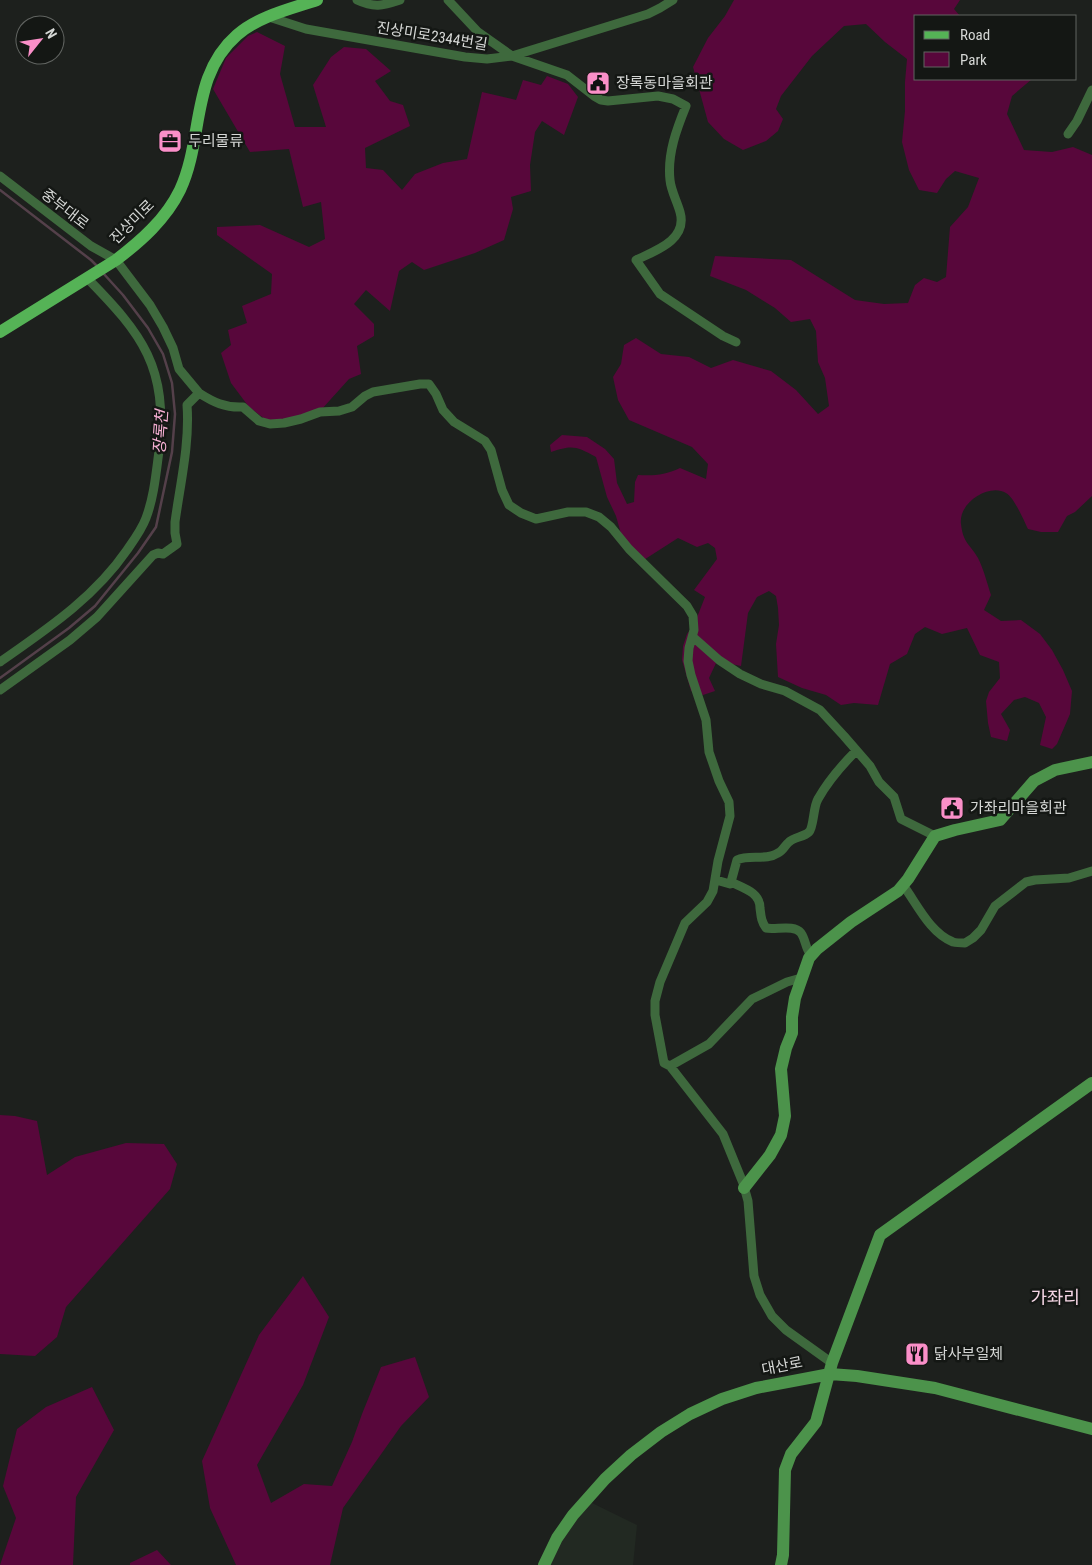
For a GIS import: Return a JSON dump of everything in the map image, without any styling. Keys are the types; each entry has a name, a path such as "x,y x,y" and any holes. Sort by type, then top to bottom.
{"main road":[{"name":"진상미로","path":"88,277 134,246 156,224 180,190 190,159 202,95 213,67 220,56 238,35 258,22 293,4 317,0"},
{"path":"0,332 88,277"}],"street":[{"path":"357,0 371,6 379,6 400,0"},
{"path":"448,0 478,32 512,56 567,75 601,100 658,96 674,99 686,106 679,122 670,162 670,181 680,212 681,226 675,238 636,260 660,294 723,336 736,342"},
{"name":"진상미로2344번길","path":"269,16 306,30 465,57 487,59 512,56 648,14 673,0"},
{"path":"1068,134 1077,121 1092,90"},
{"name":"중부대로","path":"0,176 91,246 114,261"},
{"path":"114,261 150,305 173,348 179,368 199,393 215,403 232,408 242,407 259,421 270,424 284,423 320,412 339,411 352,407 373,392 429,384 443,410 454,422 485,441 491,450 502,490 509,505 521,513 536,519 568,512 586,512 599,517 611,527 629,549 687,606 693,616 694,630 688,661 690,676 706,720 708,752 729,802 730,816 718,861 713,891 707,902 685,923 660,982 655,1001 655,1015 664,1063 670,1066 723,1134 748,1201 754,1276 760,1295 772,1316 831,1368"},
{"path":"0,662 54,624 88,597 123,556 141,529 150,508 161,422 156,378 146,350 129,324 88,277"},
{"path":"0,690 70,640 97,617 153,555 163,554 176,544 174,533 187,436 187,405 199,393"},
{"path":"692,637 740,674 785,692 820,710 870,766 879,782 894,797 901,819 935,836"},
{"path":"730,882 737,860 778,853 790,841 808,833 811,828 817,800 856,751"},
{"path":"744,1188 770,1155 781,1135 786,1116 781,1069 792,1033 795,998 808,958 851,922 898,891 935,836 1000,820 1034,781 1055,770 1092,762"},
{"path":"903,885 931,924 942,935 954,942 965,944 981,930 995,906 1026,882 1069,878 1092,871"},
{"path":"716,880 730,884 730,882 749,889 760,902 760,916 766,928 789,927 796,929 801,934 806,950 811,955"},
{"path":"670,1066 709,1044 752,999 787,982 801,978"},
{"path":"781,1565 786,1470 792,1454 816,1422 831,1368 880,1235 1092,1083"},
{"name":"대산로","path":"544,1565 557,1538 582,1504 618,1467 661,1432 706,1406 738,1393 831,1368 935,1388 1092,1429"}],"shaded area":[{"path":"590,1502 637,1525 633,1565 549,1565 563,1538"}],"green space":[{"path":"734,0 960,0 954,9 959,15 914,15 914,80 1031,80 1012,96 1007,114 1024,150 1052,152 1073,147 1092,155 1092,496 1075,512 1067,516 1058,532 1041,532 1028,529 1009,495 999,491 991,491 976,497 969,502 961,516 963,535 980,563 991,595 984,610 1001,621 1021,620 1040,634 1052,650 1072,691 1070,714 1057,744 1052,749 1040,745 1046,717 1039,703 1025,697 1014,700 1001,714 1010,730 1007,741 991,737 986,701 989,692 1000,678 999,662 980,655 967,628 942,634 925,627 915,634 907,654 890,664 878,705 854,703 841,705 826,695 802,688 778,677 776,644 779,625 778,608 776,596 769,591 757,597 748,613 741,666 717,661 709,678 715,691 703,695 691,691 682,660 683,646 705,597 694,590 717,559 715,548 708,543 697,547 678,538 639,563 625,548 616,516 607,497 596,457 574,448 564,448 551,452 550,445 562,435 587,437 605,449 614,459 617,483 627,504 634,502 635,482 638,475 659,474 680,468 706,479 708,464 692,447 629,420 618,400 613,377 621,364 624,345 636,338 661,354 689,357 711,368 733,360 771,371 796,390 818,414 829,406 825,378 818,362 816,331 810,319 791,322 775,308 746,290 710,276 715,256 791,260 855,300 884,304 908,303 915,285 924,278 937,282 946,277 950,227 968,207 979,178 955,171 946,179 937,193 919,190 909,170 902,142 907,59 866,24 844,26 812,56 781,96 776,109 783,119 778,131 766,141 743,150 724,139 708,122 693,67 708,38 725,16"},
{"path":"257,32 285,46 280,74 295,127 326,127 313,85 331,57 344,47 366,49 391,71 375,81 390,101 403,105 410,126 365,148 366,168 383,170 402,190 415,174 443,163 467,159 482,92 516,100 523,80 541,85 547,76 568,84 578,97 564,135 542,121 535,132 530,165 531,191 511,197 513,209 504,240 475,253 424,270 412,262 399,271 390,311 366,290 354,304 374,324 374,336 357,346 361,374 349,379 321,410 270,423 249,407 231,383 221,353 231,345 228,330 247,323 242,306 271,294 272,274 217,235 217,227 260,225 309,247 325,239 321,202 303,207 289,149 250,152 213,89 226,58 248,36"},
{"path":"0,1115 37,1121 47,1175 75,1157 126,1143 164,1144 177,1164 170,1189 66,1307 57,1337 35,1356 0,1354"},
{"path":"303,1276 329,1317 303,1385 257,1465 271,1503 304,1484 332,1486 352,1442 381,1367 415,1357 429,1397 401,1426 343,1508 330,1565 236,1565 210,1508 202,1461 259,1335"},
{"path":"92,1387 114,1430 76,1497 73,1565 0,1565 16,1518 3,1486 17,1429 46,1407"},
{"path":"157,1550 171,1565 130,1565 130,1563"}],"waterway":[{"name":"장록천","path":"0,190 98,267"},
{"name":"장록천","path":"0,678 69,628 95,606 138,553 156,527 172,452 175,414 172,383 163,354 148,328 123,295 103,273"}],"place":[{"name":"장록동마을회관","path":"598,83"},
{"name":"두리물류","path":"170,141"},
{"name":"가좌리마을회관","path":"952,808"},
{"name":"닭사부일체","path":"917,1354"}],"district":[{"name":"가좌리","path":"1055,1298"}]}
